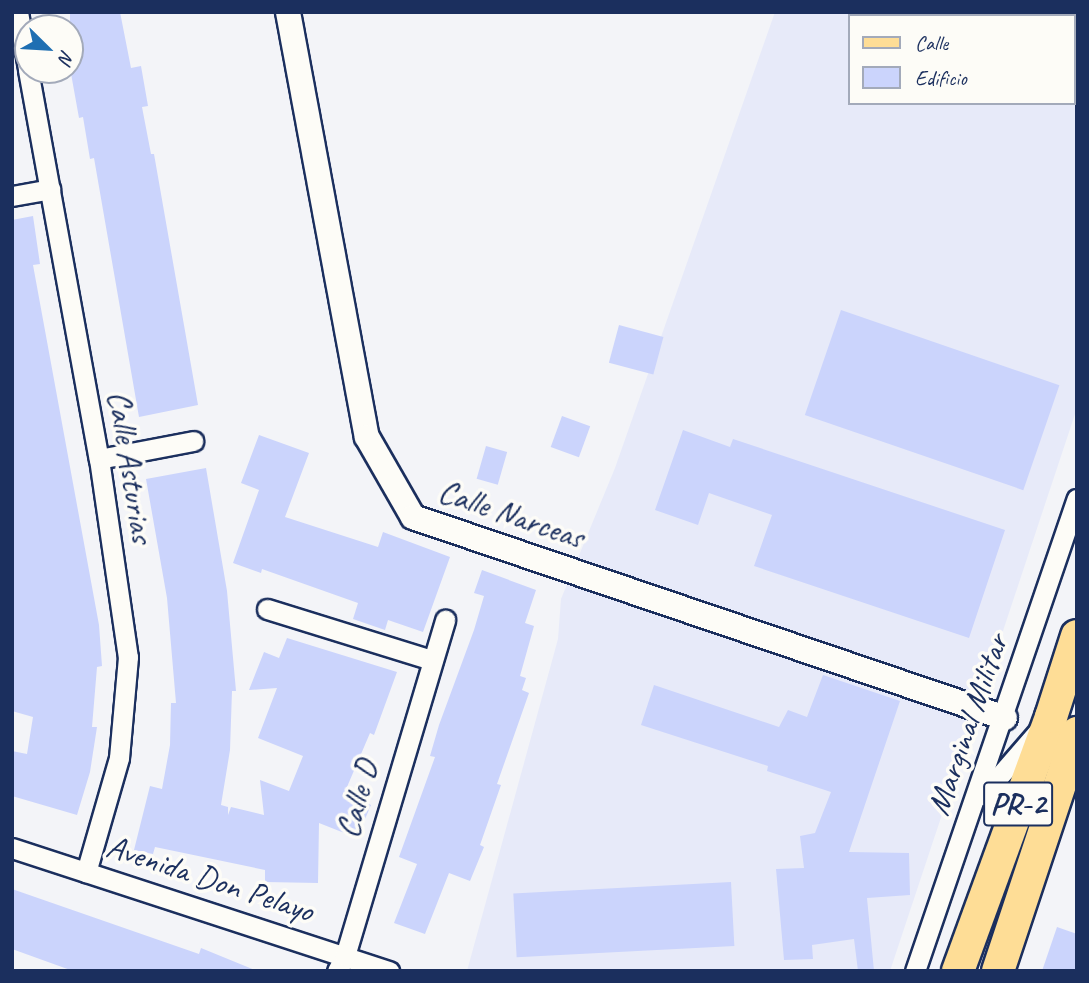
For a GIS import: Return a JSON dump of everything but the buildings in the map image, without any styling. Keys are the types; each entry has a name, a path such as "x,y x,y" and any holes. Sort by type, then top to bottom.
{"main road":[{"name":"PR-2","path":"998,971 1064,725 1077,636"},
{"name":"PR-2","path":"958,971 1064,725"}],"street":[{"name":"Calle Narceas","path":"289,12 367,437 413,517 1004,718"},
{"name":"Calle Asturias","path":"31,84 99,459 128,657 119,758 86,872"},
{"path":"12,196 50,189"},
{"path":"99,459 193,441"},
{"name":"Marginal Militar","path":"915,971 1077,499"},
{"path":"267,609 432,660"},
{"name":"Calle D","path":"341,963 445,620"},
{"path":"974,805 1064,725"},
{"name":"Avenida Don Pelayo","path":"12,848 341,963 388,971"}],"shaded area":[{"path":"775,12 1077,12 1077,408 890,971 467,971 558,639 561,599 615,468"}]}
